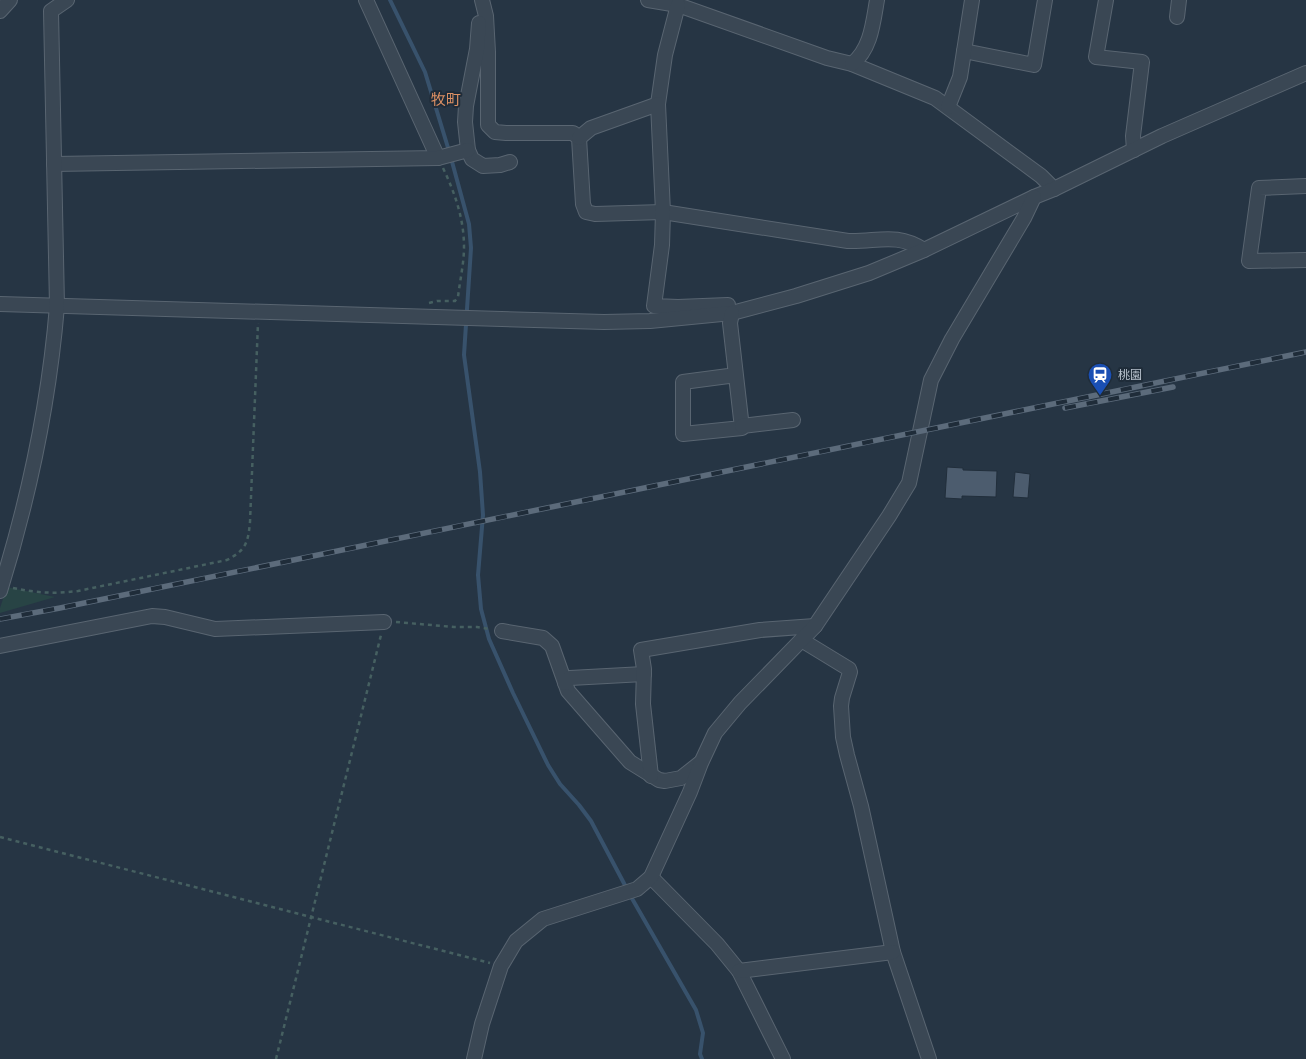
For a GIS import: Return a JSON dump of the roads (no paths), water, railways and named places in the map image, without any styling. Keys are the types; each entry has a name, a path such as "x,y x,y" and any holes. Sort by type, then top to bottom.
{"street":[{"path":"0,11 10,0"},
{"path":"1,588 24,505 40,432 54,345 57,306 51,11 67,0"},
{"path":"366,0 440,157"},
{"path":"648,0 678,5 827,58 852,64 893,83 928,96 948,107 1041,176 1054,189"},
{"path":"852,64 858,59 872,32 876,0"},
{"path":"948,107 960,77 972,0"},
{"path":"964,51 1034,65 1045,0"},
{"path":"1106,0 1096,57 1142,62 1133,136 1134,150"},
{"path":"1177,17 1179,0"},
{"path":"482,1 486,16 487,34 488,125 495,132 506,134 573,133 579,138 583,204 586,212 595,214 664,212 848,241 888,238 912,242 924,250"},
{"path":"482,1 477,49 466,106 466,151 472,159 483,166 500,165 510,162"},
{"path":"678,5 665,55 658,104 664,212 662,245 654,306 678,307 732,304 735,312 730,323 742,426"},
{"path":"0,304 604,322 650,321 735,312 796,296 860,276 924,250 1162,136 1306,73"},
{"path":"579,138 591,128 658,104"},
{"path":"54,164 440,157 466,151"},
{"path":"1306,186 1259,188 1249,261 1306,260"},
{"path":"474,1059 482,1024 501,966 516,941 542,919 637,889 651,877 710,743 724,722 815,626 889,516 909,483 931,380 952,338 1024,218 1034,197"},
{"path":"736,375 683,382 683,434 793,420"},
{"path":"0,646 159,616 215,629 384,622"},
{"path":"651,776 643,704 644,674 641,650 760,630 815,626"},
{"path":"502,631 543,638 548,641 552,646 568,691 630,762 651,776 659,780 681,778 701,763"},
{"path":"802,639 850,672 841,706 843,737 893,952 929,1059"},
{"path":"565,683 570,678 644,674"},
{"path":"651,877 717,944 739,971 783,1059"},
{"path":"739,971 893,952"}],"waterway":[{"path":"390,0 425,72 449,151"},
{"path":"451,158 469,224 471,248 464,355 480,472 483,515 478,575 481,609 489,639 548,765 560,784 591,821 627,889"},
{"path":"630,895 696,1010 703,1033 700,1054 702,1059"}],"railway":[{"path":"0,619 1306,352"},
{"path":"1065,408 1173,387"}],"place":[{"name":"桃園","path":"1100,396"}],"district":[{"name":"牧町","path":"446,100"}]}
